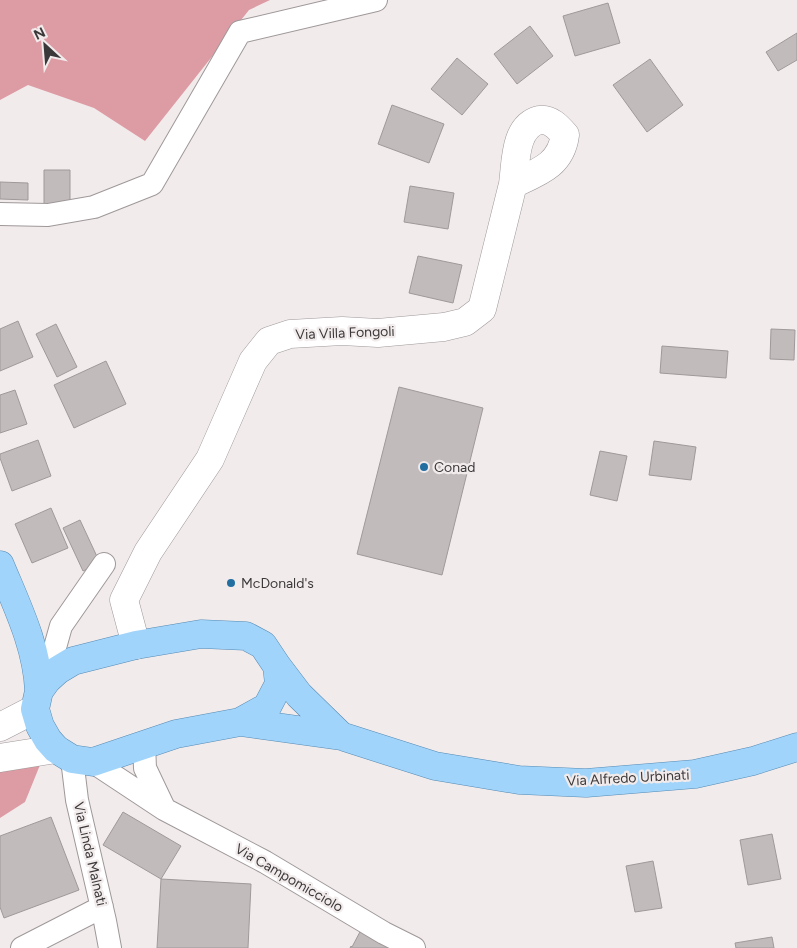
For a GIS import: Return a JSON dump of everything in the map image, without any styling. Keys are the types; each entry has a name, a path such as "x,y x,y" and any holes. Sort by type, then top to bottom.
{"main road":[{"name":"Via Villa Fongoli","path":"136,645 124,600 148,552 210,459 253,361 269,341 290,334 342,331 378,333 444,327 465,322 482,309 513,184"},
{"path":"0,566 28,633 38,672 37,700 40,726 74,757"},
{"path":"0,727 37,700 47,680 64,656 28,633"},
{"name":"Via Alfredo Urbinati","path":"64,656 201,634 246,636 263,645 298,695 342,736"},
{"path":"0,758 74,757 123,753 176,734 240,722 267,707 279,684 276,666"},
{"name":"Via Alfredo Urbinati","path":"240,722 342,736 435,766 519,780 586,783 695,774 753,761 797,747"}],"street":[{"path":"0,214 48,215 94,207 152,184 240,32 376,0"},
{"path":"64,656 61,626 104,564"},
{"path":"144,744 145,768 164,809"},
{"name":"Via Campomicciolo","path":"74,757 164,809 265,862 384,933 414,948"},
{"name":"Via Linda Malnati","path":"74,757 77,800 110,948"},
{"path":"22,948 102,907"}],"shaded area":[{"path":"0,0 270,0 249,10 145,141 94,108 28,85 0,100"},
{"path":"42,760 25,802 0,818 0,765"}],"building":[{"path":"608,3 620,43 575,56 563,16"},
{"path":"530,26 553,56 517,84 494,54"},
{"path":"797,33 797,60 778,71 766,52"},
{"path":"457,58 488,84 462,115 431,89"},
{"path":"650,59 683,105 647,132 613,85"},
{"path":"392,105 444,124 429,163 378,144"},
{"path":"44,170 70,170 70,205 44,205"},
{"path":"0,182 28,183 28,200 0,199"},
{"path":"410,186 454,193 448,229 404,222"},
{"path":"418,256 462,265 453,303 409,293"},
{"path":"18,321 33,357 0,371 0,329"},
{"path":"56,324 77,367 57,377 36,334"},
{"path":"771,329 795,330 794,360 770,359"},
{"path":"662,346 728,351 726,378 660,373"},
{"path":"106,361 126,404 74,428 54,385"},
{"name":"Conad","path":"399,387 483,408 442,575 357,554"},
{"path":"15,390 27,424 0,433 0,395"},
{"path":"38,440 51,476 12,491 0,454"},
{"path":"654,441 696,447 691,480 649,475"},
{"path":"600,451 627,456 617,501 590,495"},
{"path":"51,508 68,548 32,563 15,524"},
{"path":"80,520 100,563 83,571 63,528"},
{"path":"123,812 181,846 161,879 103,845"},
{"path":"51,817 79,890 4,918 0,907 0,836"},
{"path":"772,834 781,879 748,885 740,840"},
{"path":"653,861 662,908 635,912 626,866"},
{"path":"161,879 251,884 248,948 157,948"},
{"path":"362,928 400,948 350,948"},
{"path":"772,937 774,948 736,948 735,943"}],"place":[{"name":"Conad","path":"424,467"},
{"name":"McDonald's","path":"231,583"}]}
